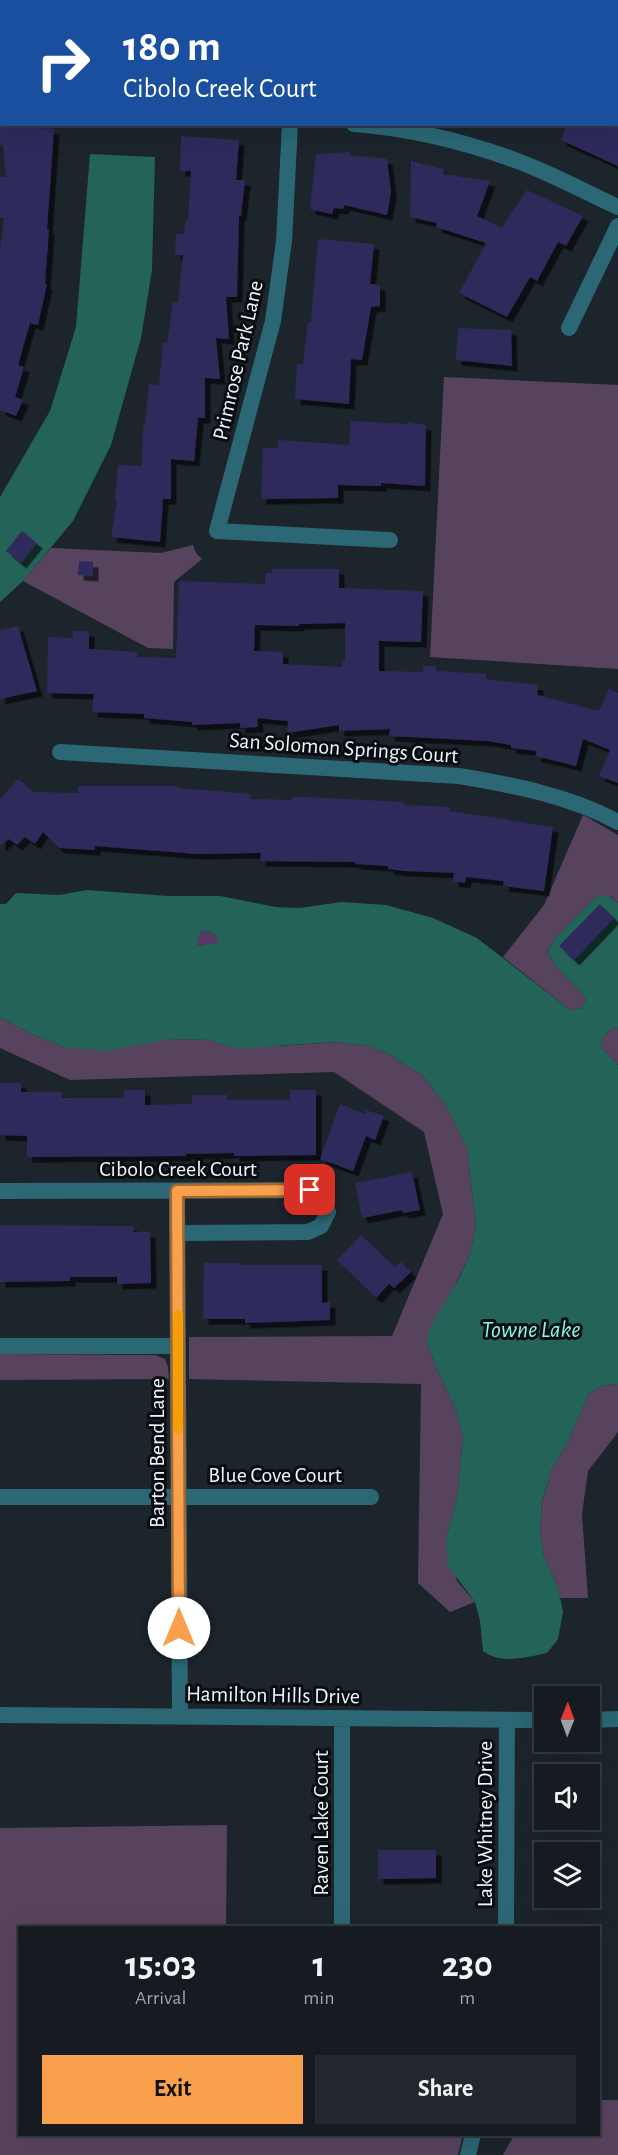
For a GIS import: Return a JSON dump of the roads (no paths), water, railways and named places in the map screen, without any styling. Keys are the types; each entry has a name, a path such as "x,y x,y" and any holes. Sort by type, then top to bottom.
{"street":[{"name":"Primrose Park Lane","path":"291,126 284,241 273,321 217,531 390,540"},
{"path":"368,126 423,134 513,159 618,207"},
{"path":"569,328 618,226"},
{"name":"San Solomon Springs Court","path":"60,752 459,776 492,781 562,799 618,822"},
{"name":"Cibolo Creek Court","path":"0,1191 310,1190 322,1198 328,1212 321,1226 308,1232 178,1233"},
{"name":"Barton Bend Lane","path":"177,1191 180,1715"},
{"path":"0,1346 177,1346"},
{"name":"Blue Cove Court","path":"0,1497 371,1497"},
{"name":"Hamilton Hills Drive","path":"0,1714 534,1720"},
{"name":"Raven Lake Court","path":"342,1718 342,1926"},
{"path":"600,1720 618,1719"},
{"name":"Lake Whitney Drive","path":"506,1926 507,1720"},
{"path":"468,2155 473,2136"}],"water":[{"path":"90,154 155,157 152,270 141,338 111,445 73,521 23,581 0,602 0,497 50,411 76,327"},
{"name":"Towne Lake","path":"87,890 169,896 220,896 276,907 300,908 341,902 386,905 433,918 477,938 570,1010 582,1008 586,999 554,964 548,950 557,936 596,897 608,896 618,903 618,1027 610,1030 603,1037 601,1048 618,1065 618,1384 601,1386 588,1395 568,1442 552,1469 542,1501 540,1532 544,1557 558,1587 563,1612 558,1639 547,1653 506,1659 483,1651 480,1621 475,1602 448,1566 446,1539 457,1497 463,1437 456,1410 427,1343 429,1329 458,1280 470,1254 476,1224 467,1148 447,1107 422,1075 390,1055 369,1046 338,1042 243,1048 209,1040 172,1039 106,1051 64,1047 29,1033 0,1017 0,904 6,904 16,893 59,895","holes":["202,930 214,934 218,940 216,945 211,943 200,946 197,944"]}]}
